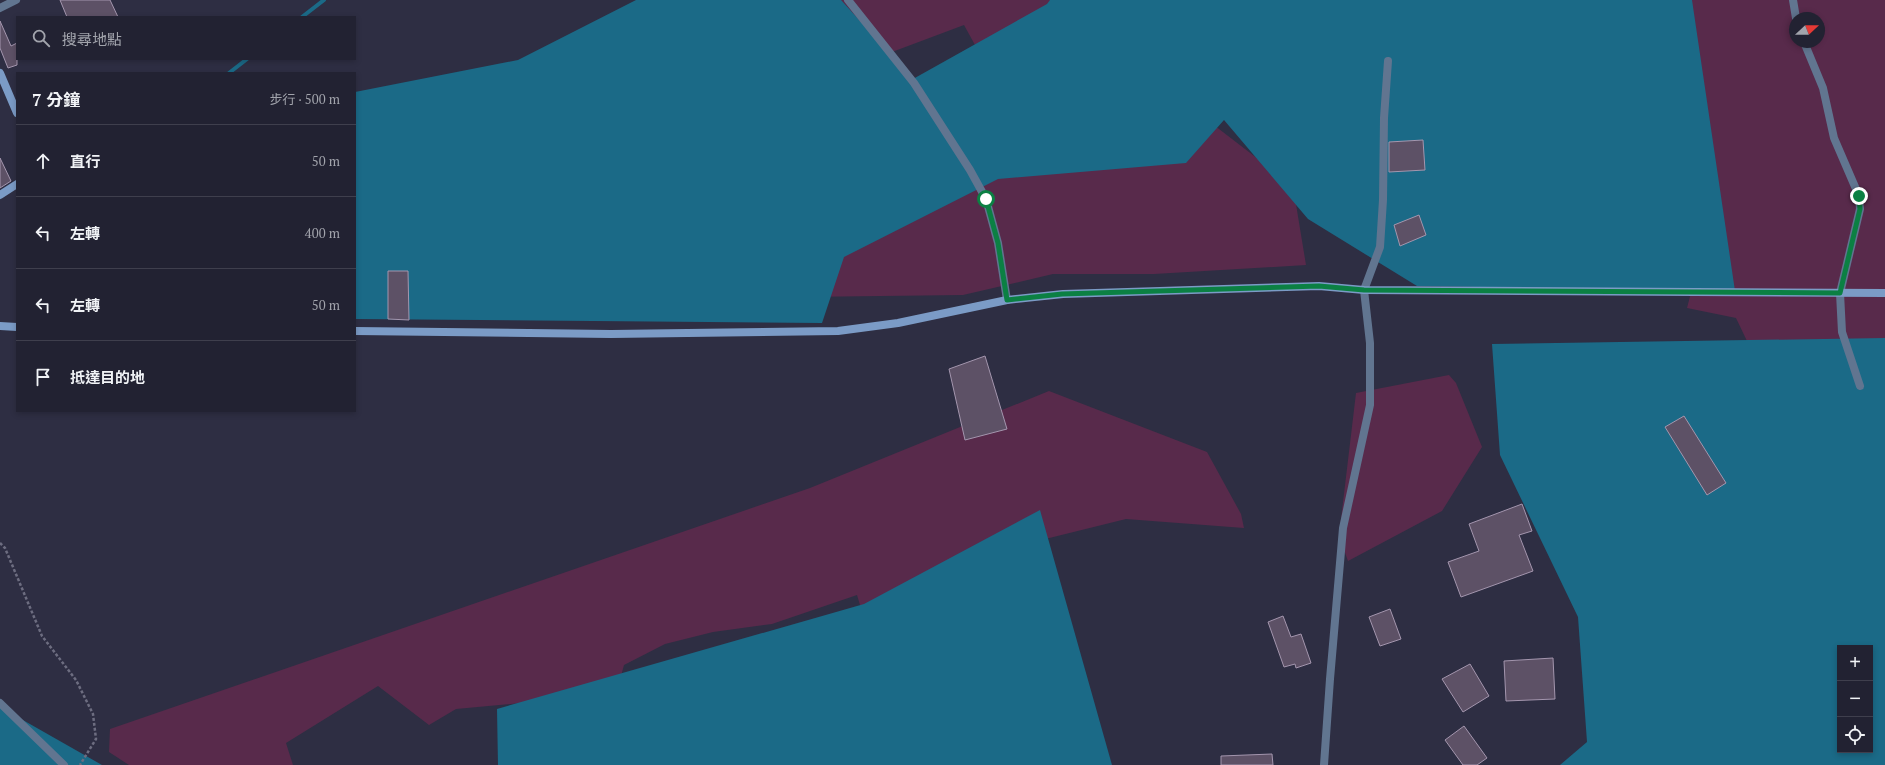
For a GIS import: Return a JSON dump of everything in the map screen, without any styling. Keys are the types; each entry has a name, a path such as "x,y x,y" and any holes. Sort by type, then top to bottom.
{"street":[{"path":"0,73 16,111"},
{"path":"0,195 16,185"},
{"path":"356,331 611,334 838,331 898,322 1007,300 1062,294 1319,286 1364,290 1885,293"},
{"path":"0,326 16,326"}],"lane":[{"path":"0,8 16,0"},
{"path":"848,0 914,83 970,170 986,199 998,243 1007,300"},
{"path":"1793,0 1795,12"},
{"path":"1806,48 1823,88 1834,138 1859,196 1860,209 1840,293 1842,332 1860,386"},
{"path":"1324,765 1343,528 1370,405 1370,343 1364,290 1380,247 1383,200 1384,118 1388,61"},
{"path":"0,703 64,765"}],"path":[{"path":"0,543 5,548 42,636 76,680 94,714 96,739 80,765"}],"shaded area":[{"path":"825,0 1063,0 1206,119 1293,186 1306,265 1154,274 1053,274 963,295 800,297 862,220 1018,123 964,25 876,58"},
{"path":"1657,0 1885,0 1885,445 1807,467 1736,318 1687,308 1696,273"},
{"path":"1449,375 1456,383 1482,447 1442,511 1348,561 1339,536 1356,393"},
{"path":"1049,391 1207,452 1241,514 1244,528 1126,519 1005,549 869,635 857,595 772,624 713,632 665,644 624,665 616,694 456,709 429,725 378,686 286,743 293,765 129,765 109,752 110,729 810,488"}],"water":[{"path":"636,0 841,0 913,79 1047,4 1050,0 1692,0 1735,291 1417,286 1308,219 1224,120 1186,163 998,179 844,257 822,323 356,319 356,92 518,60"},
{"path":"1885,338 1885,765 1560,765 1587,742 1578,617 1500,455 1492,344"},
{"path":"1040,510 1112,765 498,765 497,709 864,604"},
{"path":"0,707 102,765 0,765"}],"building":[{"path":"60,0 110,0 118,16 67,16"},
{"path":"0,21 11,46 16,44 17,65 8,68 0,48"},
{"path":"1423,140 1425,170 1389,172 1389,142"},
{"path":"0,158 11,181 0,188"},
{"path":"1419,215 1426,235 1400,246 1394,225"},
{"path":"388,271 408,271 409,320 388,319"},
{"path":"985,356 1007,429 965,440 949,369"},
{"path":"1684,416 1726,483 1707,495 1665,427"},
{"path":"1522,504 1532,531 1519,535 1533,571 1461,597 1448,562 1479,551 1469,524"},
{"path":"1390,609 1401,639 1380,646 1369,617"},
{"path":"1283,616 1291,637 1301,634 1311,663 1296,668 1295,664 1284,667 1268,622"},
{"path":"1553,658 1555,699 1506,701 1504,661"},
{"path":"1470,664 1489,696 1463,712 1442,679"},
{"path":"1464,726 1487,758 1477,765 1463,765 1445,740"},
{"path":"1272,754 1273,765 1221,765 1221,756"}],"waterway":[{"path":"303,16 324,0"},
{"path":"230,72 246,60"}],"route":[{"path":"986,199 998,243 1007,300 1062,294 1319,286 1364,290 1840,293 1860,209 1859,196"}]}
